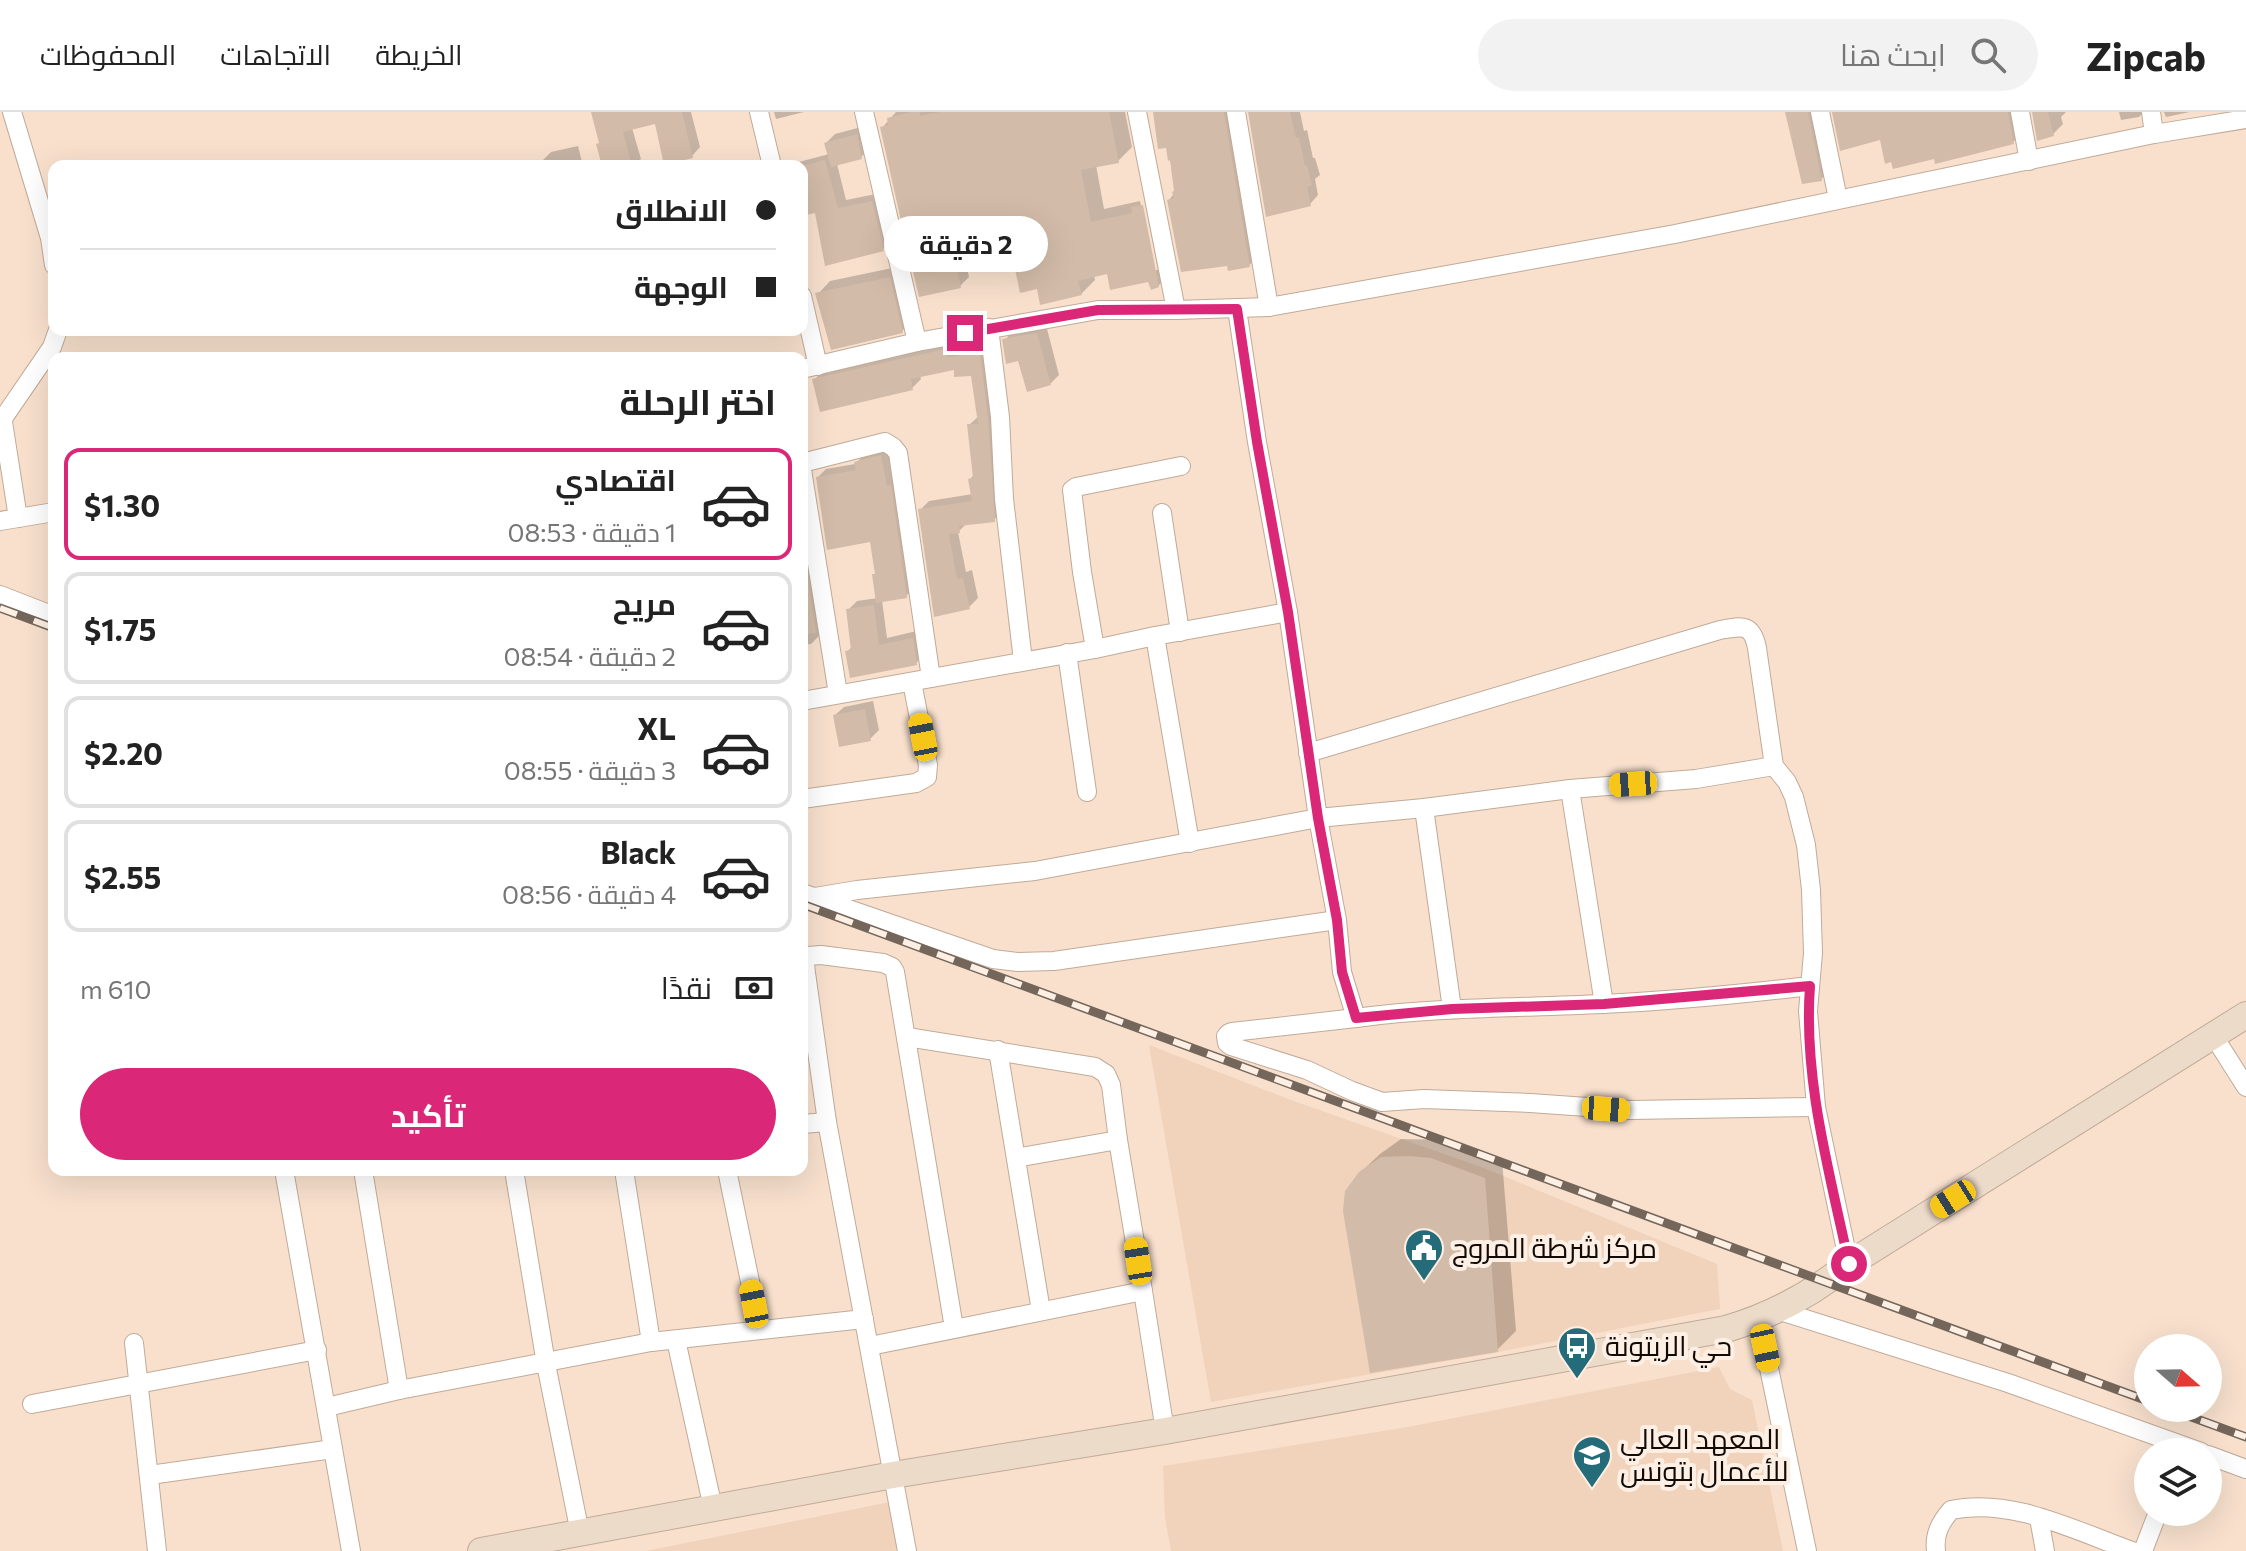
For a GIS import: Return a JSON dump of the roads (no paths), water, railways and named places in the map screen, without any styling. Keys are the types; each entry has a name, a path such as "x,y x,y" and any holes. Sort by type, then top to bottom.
{"street":[{"path":"12,112 48,231"},
{"path":"759,112 771,160"},
{"path":"864,112 917,342"},
{"path":"1137,112 1176,310"},
{"path":"1236,112 1269,307"},
{"path":"1820,112 1838,199"},
{"path":"2020,112 2029,161"},
{"path":"2151,112 2154,134"},
{"path":"807,336 810,367 917,342 1098,310 1269,307 1675,234 2154,134 2246,119"},
{"path":"1237,309 1337,920 1342,972 1356,1018"},
{"path":"989,328 1000,417 1004,499 1023,661"},
{"path":"48,353 3,422 9,520 48,513"},
{"path":"808,461 885,442 898,453 928,765 927,777 916,783 808,798"},
{"path":"1095,649 1072,490 1181,466"},
{"path":"808,507 838,694"},
{"path":"1162,513 1180,632"},
{"path":"0,595 48,614"},
{"path":"808,700 1288,612"},
{"path":"1308,753 1738,627 1749,629 1755,635 1774,766 1794,797 1806,845 1813,926 1808,1011 1816,1107 1849,1264"},
{"path":"1155,636 1190,843"},
{"path":"1067,653 1087,792"},
{"path":"808,895 1035,871 1318,818 1570,789 1696,779 1774,766"},
{"path":"1570,789 1604,1004"},
{"path":"1424,808 1452,1009"},
{"path":"808,895 963,950 1018,962 1054,961 1337,920"},
{"path":"808,956 883,963 892,967 897,979 954,1328"},
{"path":"1810,986 1604,1004 1452,1009 1232,1032 1226,1039 1231,1046 1307,1070 1382,1102 1424,1099 1630,1110 1816,1107"},
{"path":"808,987 827,1122 907,1551"},
{"path":"481,1551 893,1475 1165,1431 1726,1329 1768,1315 1826,1283 1849,1264 2246,1015"},
{"path":"2213,1035 2246,1087"},
{"path":"907,1037 1095,1067 1106,1074 1111,1085 1165,1431"},
{"path":"998,1050 1041,1311"},
{"path":"808,1124 827,1122"},
{"path":"1016,1158 1118,1140"},
{"path":"285,1176 351,1551"},
{"path":"364,1176 399,1390"},
{"path":"515,1176 546,1364 580,1533"},
{"path":"625,1176 651,1342"},
{"path":"728,1176 760,1330"},
{"path":"870,1346 1143,1291"},
{"path":"1768,1315 2008,1383 2156,1438"},
{"path":"1768,1315 1807,1551"},
{"path":"327,1407 399,1390 651,1342 864,1319"},
{"path":"676,1340 713,1508"},
{"path":"134,1343 157,1551"},
{"path":"32,1404 317,1350"},
{"path":"150,1475 333,1449"},
{"path":"2222,1460 2246,1469"},
{"path":"1936,1551 1939,1525 1951,1510 1985,1506 2039,1518 2132,1551"},
{"path":"2039,1518 2045,1551"},
{"path":"2143,1551 2153,1526"}],"railway":[{"path":"0,608 48,626"},
{"path":"808,906 2134,1396"},
{"path":"2205,1422 2246,1437"}],"place":[{"name":"مركز شرطة المروج","path":"1424,1282"},
{"name":"حي الزيتونة","path":"1577,1380"},
{"name":"المعهد العالي للأعمال بتونس","path":"1592,1489"}]}
